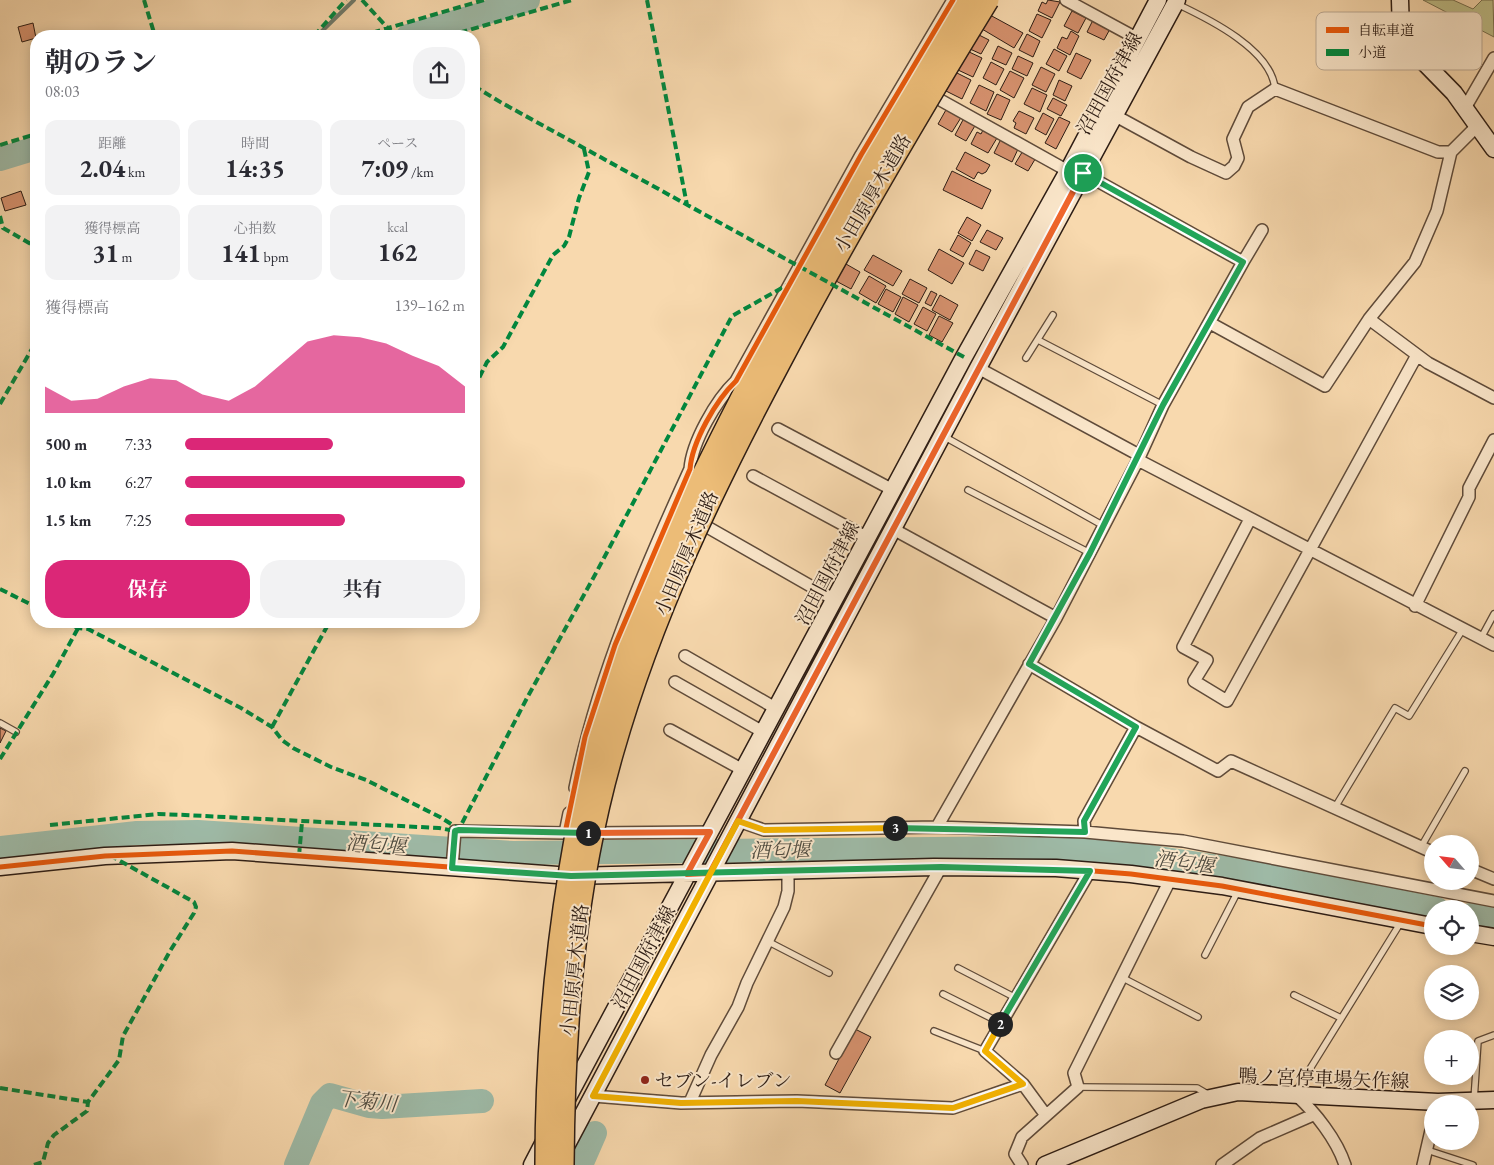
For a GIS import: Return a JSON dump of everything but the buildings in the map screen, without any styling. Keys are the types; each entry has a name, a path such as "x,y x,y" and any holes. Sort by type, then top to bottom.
{"highway":[{"name":"小田原厚木道路","path":"546,1165 546,1079 562,919 578,825 595,748 623,658 663,556 709,459 815,259 896,117 968,0"},
{"name":"小田原厚木道路","path":"563,1165 564,1066 568,1000 577,926 594,826 608,771 640,664 679,564 724,467 830,266 910,127 988,0"}],"main road":[{"name":"沼田国府津線","path":"556,1165 943,436 1076,172 1138,38 1158,0"},
{"name":"沼田国府津線","path":"532,1165 964,358 1076,172 1114,115 1176,1"},
{"path":"1433,70 1444,81 1465,108 1494,149"},
{"path":"0,867 105,856 232,851 571,876 712,869 788,870 941,867 1090,871 1170,878 1424,924"},
{"path":"1479,934 1494,937"},
{"name":"鴨ノ宮停車場矢作線","path":"1045,1165 1201,1100 1238,1092 1424,1102"},
{"name":"鴨ノ宮停車場矢作線","path":"1479,1102 1494,1100"}],"street":[{"path":"565,833 585,737 615,645 690,469 691,455 722,394 736,381 861,155 953,0"},
{"path":"1066,0 1138,38"},
{"path":"1465,108 1494,58"},
{"path":"1114,115 1191,157 1226,173 1234,166 1238,158 1233,139 1248,107 1275,89 1419,146 1438,152 1451,152"},
{"path":"942,101 1243,262"},
{"path":"1210,323 1325,386 1369,319 1414,262 1437,210 1451,152 1477,126"},
{"path":"938,828 1056,618 1104,526 1163,405 1262,230"},
{"path":"1369,319 1417,355 1494,398"},
{"path":"1250,519 1183,647 1207,660 1194,681 1227,701 1308,550 1417,355"},
{"path":"978,368 1250,519 1415,606 1494,645"},
{"path":"778,429 893,490"},
{"path":"1415,606 1469,497 1470,488 1494,440"},
{"path":"753,476 868,538"},
{"path":"709,528 835,600"},
{"path":"893,529 1056,618"},
{"path":"685,656 777,709"},
{"path":"1029,664 1136,727 1218,771 1231,761 1424,848"},
{"path":"675,682 763,732"},
{"path":"1085,832 1084,821 1136,727"},
{"path":"670,730 743,770"},
{"path":"738,821 764,830 938,828 1085,832 1183,841 1493,900"},
{"path":"452,868 455,831 707,836"},
{"path":"836,1054 941,867"},
{"path":"690,1102 711,1056 738,1007 746,983 784,907 788,891 788,870"},
{"path":"1045,1114 1023,1084 985,1051 1090,871"},
{"path":"1479,873 1494,879"},
{"path":"1022,1165 1015,1154 1022,1137 1045,1114 1078,1087 1074,1073 1170,878"},
{"path":"593,1096 690,1102 797,1101 953,1108 1023,1084"},
{"path":"1294,1094 1306,1104 1333,1141 1345,1165"},
{"path":"1222,1165 1260,1138 1313,1114"},
{"path":"1423,1165 1427,1150"}],"lane":[{"path":"1176,1 1230,31 1268,67 1274,78 1275,89"},
{"path":"1026,358 1053,315"},
{"path":"1038,340 1163,405"},
{"path":"943,436 1104,526"},
{"path":"968,490 1090,553"},
{"path":"1480,638 1494,614"},
{"path":"1334,809 1395,708 1409,716 1463,629"},
{"path":"0,723 16,732"},
{"path":"1421,847 1465,772"},
{"path":"1205,955 1238,889"},
{"path":"1294,1094 1402,920"},
{"path":"767,941 830,973"},
{"path":"958,968 1016,998"},
{"path":"1121,977 1198,1017"},
{"path":"943,994 1001,1024"},
{"path":"1294,995 1342,1018"},
{"path":"934,1031 985,1051"},
{"path":"1474,1095 1478,1041 1494,1035"},
{"path":"1078,1087 1197,1088 1212,1098"},
{"path":"1427,1150 1473,1165"}],"green space":[{"path":"1423,0 1453,0 1473,9 1482,0 1493,0 1494,37 1482,31 1482,12 1446,12"}],"waterway":[{"path":"323,30 354,0"},
{"path":"428,30 528,0"},
{"path":"0,159 30,150"},
{"name":"酒匂堰","path":"0,848 137,833 198,832 513,853 1034,848 1125,853 1240,870 1424,906"},
{"name":"酒匂堰","path":"1479,916 1494,919"},
{"name":"下菊川","path":"296,1165 322,1103 330,1095 369,1106 382,1107 482,1101"},
{"name":"下菊川","path":"581,1165 595,1133"}],"marked path":[{"path":"144,0 153,30"},
{"path":"319,30 346,0"},
{"path":"362,0 390,30"},
{"path":"382,30 484,0"},
{"path":"469,30 572,0"},
{"path":"647,0 687,205"},
{"path":"480,90 964,357"},
{"path":"0,145 30,136"},
{"path":"480,376 487,362 503,347 553,255 564,246 569,237 579,198 589,172 584,149"},
{"path":"0,216 3,228 30,244"},
{"path":"78,628 88,629 241,708 272,727 282,740 293,748 331,767 366,780 440,817 459,829 527,698 596,573 732,316 787,285"},
{"path":"0,404 30,352"},
{"path":"0,589 30,604"},
{"path":"0,759 53,674 78,628"},
{"path":"272,727 326,628"},
{"path":"50,825 158,814 439,828 455,831"},
{"path":"299,856 302,822"},
{"path":"0,1088 88,1102 119,1060 123,1036 170,951 194,913 196,907 194,902 113,857"},
{"path":"34,1165 43,1162 48,1143 54,1135 87,1111 88,1102"}],"cycle path":[{"path":"452,868 455,831 565,833 585,737 615,645 690,469 700,434 713,410 736,381 861,155 953,0"},
{"path":"0,867 105,856 232,851 571,876 934,867 1056,868 1131,874 1222,886 1424,924"}],"place":[{"name":"セブン-イレブン","path":"645,1080"}],"route":[{"path":"1083,173 978,368 943,436 738,821 710,873 687,874 710,832 565,833 459,830 455,831 452,868 571,876 687,874 710,873 788,870 941,867 1056,868 1090,871 985,1051 1023,1084 953,1108 797,1101 681,1103 593,1096 710,873 714,865 738,821 764,830 938,828 1085,832 1084,821 1136,727 1029,664 1056,618 1104,526 1138,460 1163,405 1243,262 1083,173"}]}
